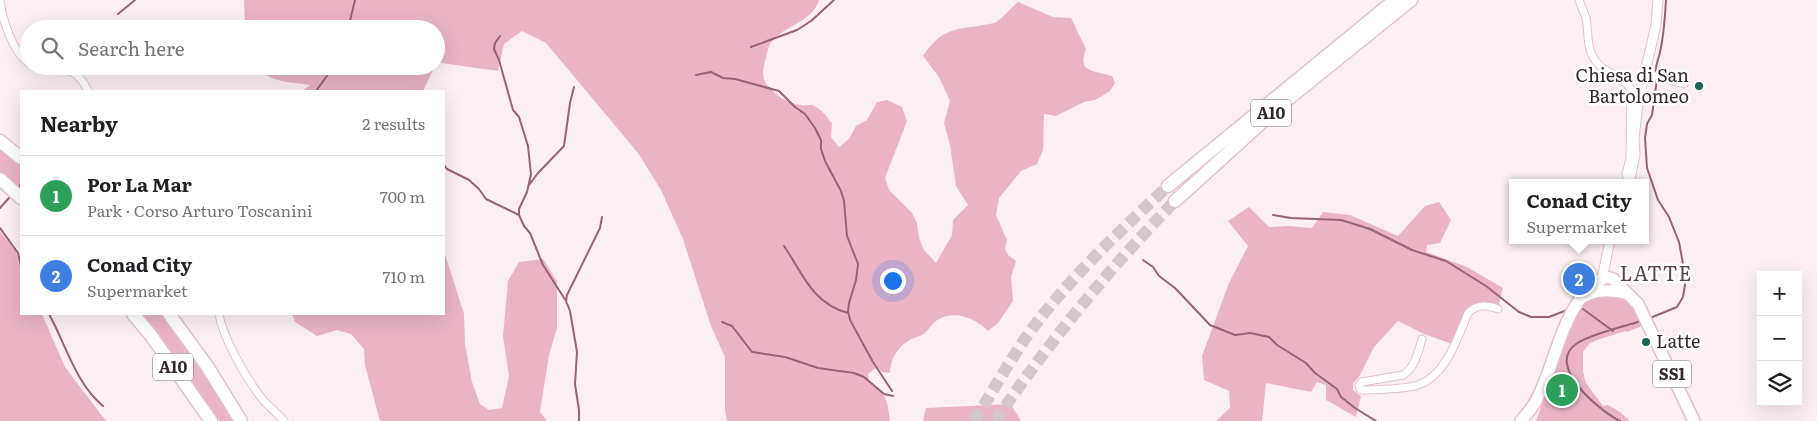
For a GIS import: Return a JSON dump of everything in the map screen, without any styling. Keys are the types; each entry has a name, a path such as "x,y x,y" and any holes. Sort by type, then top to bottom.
{"highway":[{"name":"A10","path":"1175,201 1369,27 1395,0"},
{"name":"A10","path":"1168,186 1369,27 1411,0"},
{"path":"0,141 20,157"},
{"path":"0,179 20,197"},
{"name":"A10","path":"134,315 150,334 211,421"},
{"name":"A10","path":"170,315 207,366 242,421"}],"main road":[{"name":"SS1","path":"1606,281 1629,294 1642,310 1694,421"},
{"path":"1521,421 1536,401 1560,338 1576,306 1596,283 1606,281"}],"street":[{"path":"0,0 7,28 20,54"},
{"path":"1579,0 1586,18 1590,49 1595,60 1609,72 1627,83 1631,89 1630,159 1626,174 1628,179"},
{"path":"1630,179 1635,155 1634,139 1638,102 1648,75 1658,0"},
{"path":"76,75 83,81 88,90"},
{"path":"1648,75 1684,84"},
{"path":"1606,281 1610,244"},
{"path":"1422,340 1408,372 1403,375 1362,382 1359,385 1360,389 1409,387 1424,383 1432,377 1449,356 1468,313 1472,309 1490,306 1498,309"},
{"path":"219,315 220,324 259,396 284,421"}],"shaded area":[{"path":"244,0 819,0 810,14 781,33 769,46 763,74 764,80 774,93 783,99 796,104 812,105 821,110 832,123 831,137 839,147 849,139 856,126 867,120 877,102 887,100 902,107 907,121 885,178 889,190 912,213 917,223 919,238 924,250 936,263 952,235 953,220 968,205 956,186 950,145 944,123 950,101 939,77 923,56 931,45 946,33 954,30 997,22 1018,2 1053,17 1071,18 1086,49 1083,60 1085,67 1092,71 1112,76 1115,83 1110,91 1095,100 1084,102 1056,116 1044,114 1043,150 1037,164 1021,171 999,198 996,215 1007,240 1005,249 1008,255 1016,261 1011,277 1013,301 998,323 988,331 978,323 965,317 945,316 936,321 922,335 910,340 901,347 893,359 890,373 882,372 877,367 868,374 870,382 881,390 887,402 890,421 727,421 725,411 725,357 711,326 683,239 661,190 638,153 546,43 522,31 504,44 498,71 445,64 445,20 245,20"},
{"path":"266,75 431,75 423,90 303,90 310,85 274,79"},
{"path":"0,148 20,165 20,189 0,172"},
{"path":"1439,202 1451,220 1440,243 1427,245 1426,252 1467,267 1503,288 1498,307 1478,307 1458,328 1452,344 1424,334 1398,321 1374,347 1359,377 1353,383 1353,390 1361,396 1356,417 1326,400 1326,385 1317,382 1311,392 1266,383 1262,421 1216,421 1230,408 1229,391 1204,380 1202,356 1229,283 1248,246 1228,221 1249,207 1269,227 1312,228 1323,212 1350,215 1398,236 1425,206"},
{"path":"0,231 16,252 20,265 20,315 42,315 65,367 106,421 0,421"},
{"path":"445,254 464,314 465,344 472,382 480,404 489,410 502,408 509,376 503,336 508,281 519,262 543,259 557,281 557,328 549,355 540,412 547,421 380,421 365,365 364,349 351,334 337,330 317,336 295,322 292,315 445,315"},
{"path":"1616,296 1630,303 1642,326 1589,344 1583,352 1583,372 1586,383 1603,406 1608,405 1630,421 1536,421 1550,381 1558,383 1560,374 1556,373 1555,368 1580,310 1592,298"},
{"path":"141,315 163,315 188,349 235,421 219,421"},
{"path":"1011,404 1021,421 923,421 926,408"}],"waterway":[{"path":"118,14 135,0"},
{"path":"350,20 355,0"},
{"path":"751,47 797,30 811,21 834,0"},
{"path":"1656,75 1666,0"},
{"path":"500,36 495,43 494,49 499,60 513,110 519,117 528,146 531,174 527,192 519,209 519,215 530,233 543,265 566,301 570,311 577,352 575,384 579,421"},
{"path":"696,75 711,72 723,78 735,79 779,91 805,114 815,128 821,140 821,149 825,161 841,191 844,201 847,236 858,264 856,280 849,303 850,320 873,362 892,391"},
{"path":"317,90 328,75"},
{"path":"1650,318 1677,307 1683,297 1685,285 1679,242 1669,217 1658,200 1647,168 1645,138 1647,124 1652,115 1657,79"},
{"path":"529,185 564,146 574,87"},
{"path":"445,166 469,180 486,199 519,215"},
{"path":"0,208 9,198"},
{"path":"1273,215 1291,218 1341,220 1370,229 1412,250 1446,261 1486,286 1519,312 1531,317 1549,317 1567,310"},
{"path":"566,301 567,295 600,228 602,217"},
{"path":"0,228 18,253 20,262"},
{"path":"784,246 803,277 817,295 825,302 848,313"},
{"path":"1143,260 1153,267 1159,276 1175,288 1210,325 1235,335 1250,333 1269,337 1277,345 1306,363 1315,373 1337,389 1341,397 1355,408 1376,421"},
{"path":"1583,309 1613,331"},
{"path":"50,315 78,375 93,396 103,406"},
{"path":"1620,421 1600,408 1579,387 1571,375 1567,364 1568,353 1582,340 1641,321"},
{"path":"722,322 732,326 752,352 785,357 818,368 854,373 864,377 884,394 893,396"}],"tunnel":[{"path":"974,421 1038,321 1100,251 1168,186"},
{"path":"995,421 1080,307 1175,201"}],"place":[{"name":"Chiesa di San Bartolomeo","path":"1699,86"},
{"name":"Conad City","path":"1579,279"},
{"name":"Latte","path":"1646,342"},
{"name":"Por La Mar","path":"1562,390"}],"district":[{"name":"LATTE","path":"1656,274"}]}
